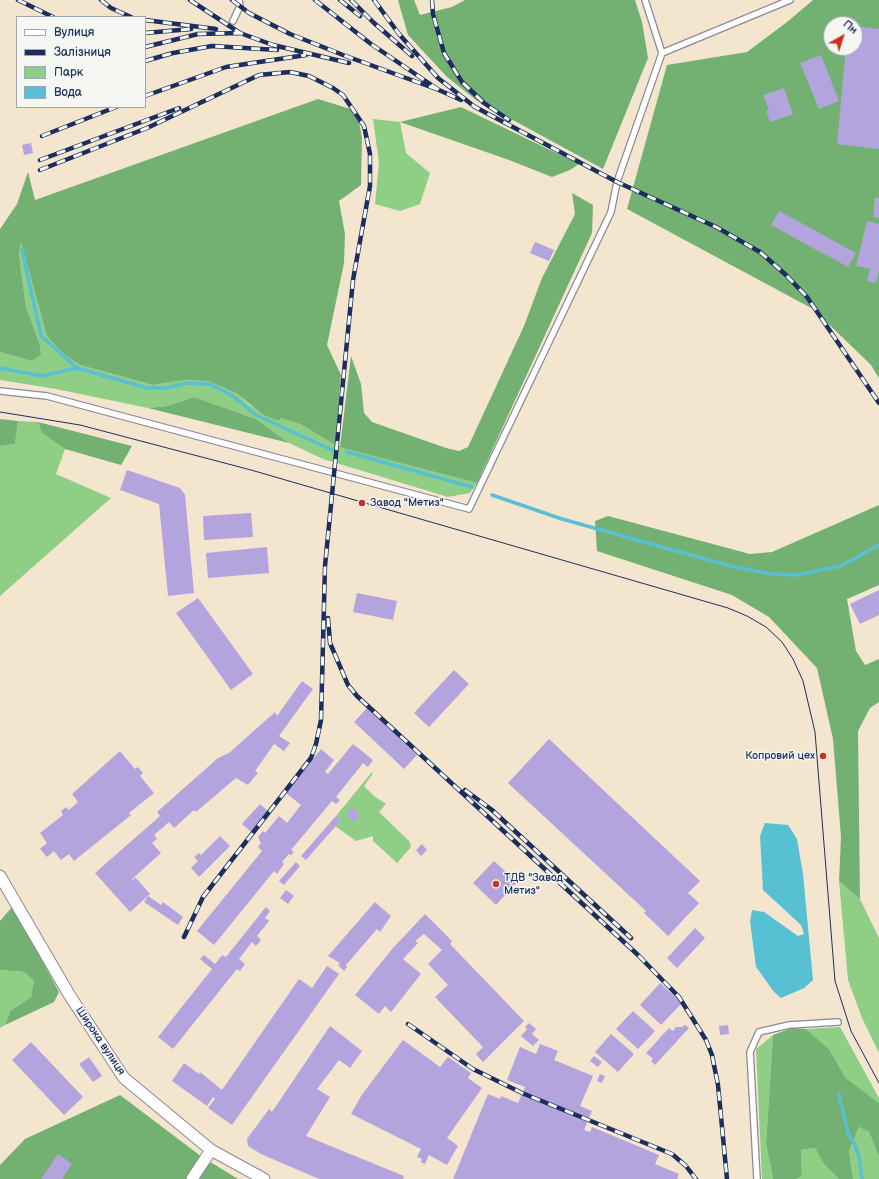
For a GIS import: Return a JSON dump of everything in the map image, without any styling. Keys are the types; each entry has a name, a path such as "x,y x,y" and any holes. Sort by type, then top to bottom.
{"street":[{"name":"Широка вулиця","path":"0,876 70,996 124,1078 211,1150 264,1179"},
{"path":"192,1179 211,1150"}],"lane":[{"path":"233,22 240,6 239,0"},
{"path":"0,391 47,396 469,509 611,212 617,182 662,53 644,0"},
{"path":"662,53 790,0"},
{"path":"757,1179 750,1052 760,1032 789,1025 838,1022"}],"green space":[{"path":"398,0 414,0 420,15 452,7 465,0 635,0 642,22 648,58 603,169 476,100 447,77 408,35"},
{"path":"813,0 879,0 879,378 871,365 813,309 627,209 667,65 747,52"},
{"path":"318,99 357,111 362,138 361,185 339,201 345,234 344,263 327,345 341,375 335,445 302,425 281,418 279,421 264,415 236,393 208,381 183,380 153,385 80,365 62,352 47,336 21,242 19,255 26,307 39,342 41,354 32,361 0,352 0,229 17,204 28,172 35,200"},
{"path":"461,107 579,164 570,170 552,177 509,160 400,122"},
{"path":"373,119 400,122 406,153 430,173 420,204 400,211 375,204 379,162"},
{"path":"572,193 593,205 592,233 477,483 340,447 351,356 361,384 364,413 372,422 446,448 459,451 468,447 524,326 542,278 575,214"},
{"path":"21,241 47,336 80,365 153,385 182,380 208,381 236,393 250,405 279,421 281,418 302,425 335,445 477,483 470,493 448,497 323,459 289,443 256,419 194,397 167,406 148,408 56,389 0,380 0,352 32,361 39,342 26,307 19,255"},
{"path":"194,397 256,419 289,443 148,408 167,406"},
{"path":"0,419 18,421 15,444 0,446"},
{"path":"18,421 38,422 42,433 65,449 56,474 111,498 0,596 0,446 15,444"},
{"path":"38,422 132,446 121,465 65,449 42,433"},
{"path":"879,505 879,585 847,599 856,651 865,665 879,659 879,702 870,708 858,731 860,899 839,881 841,837 833,739 817,668 769,617 732,595 597,551 595,521 608,516 750,554 772,552"},
{"path":"372,772 373,773 364,786 374,796 386,804 379,812 410,842 411,847 397,863 373,841 373,836 356,841 335,826 341,820 336,816"},
{"path":"839,881 860,899 879,938 879,1053 862,1018 848,980"},
{"path":"13,906 59,992 54,1002 5,1025 10,1011 31,997 34,981 24,972 0,970 0,921"},
{"path":"0,970 24,972 34,981 31,997 10,1011 5,1025 0,1028"},
{"path":"840,1027 879,1098 879,1103 846,1078 829,1049 806,1029"},
{"path":"792,1028 806,1029 829,1049 846,1078 879,1103 879,1157 869,1132 859,1127 849,1151 853,1179 839,1179 823,1163 815,1148 801,1150 802,1175 797,1179 773,1179 766,1143 773,1035"},
{"path":"773,1035 766,1143 773,1179 762,1179 756,1049"},
{"path":"120,1095 202,1157 189,1179 0,1179 0,1165 25,1139"},
{"path":"859,1127 869,1132 879,1157 879,1179 853,1179 849,1151"},
{"path":"815,1148 823,1163 839,1179 797,1179 802,1175 801,1150"},
{"path":"205,1162 212,1163 238,1179 195,1179"}],"water":[{"path":"765,823 788,825 797,839 803,874 813,980 804,988 781,998 774,992 756,967 750,921 752,910 764,912 798,936 804,934 801,925 763,890 760,836"}],"building":[{"path":"863,27 879,29 879,149 837,144 845,56 863,56"},
{"path":"821,55 839,101 819,109 800,63"},
{"path":"784,88 793,114 770,122 766,111 769,110 763,95"},
{"path":"31,143 33,153 24,155 22,145"},
{"path":"875,198 879,198 879,218 873,217"},
{"path":"779,211 856,253 848,267 771,225"},
{"path":"867,221 879,224 879,270 876,283 867,281 870,269 856,266"},
{"path":"535,242 554,250 549,261 530,253"},
{"path":"127,470 180,488 185,495 194,593 168,596 159,504 120,490"},
{"path":"251,513 253,537 204,540 203,516"},
{"path":"267,547 269,573 208,578 206,553"},
{"path":"879,590 879,615 860,624 850,604"},
{"path":"357,593 397,601 393,620 353,612"},
{"path":"198,598 253,674 231,690 176,613"},
{"path":"454,670 469,684 429,727 414,713"},
{"path":"302,681 313,689 279,736 290,743 284,751 274,744 255,771 258,773 248,785 236,778 196,812 194,810 174,828 169,822 154,835 157,839 152,843 161,853 132,879 133,880 135,877 150,894 130,912 95,873 160,816 157,812 218,758 229,753 275,712 277,716"},
{"path":"367,708 417,755 404,769 354,722"},
{"path":"549,739 700,881 688,893 699,903 668,936 644,913 646,911 508,783"},
{"path":"353,744 373,760 368,767 363,763 336,797 340,800 336,804 332,801 291,850 294,852 291,855 289,854 282,862 284,864 277,874 274,871 214,945 197,931 262,851 258,847 261,843 258,837 263,831 265,833 279,816 287,823 301,805 286,793 321,749 334,760 325,772 328,774"},
{"path":"120,751 135,769 138,767 143,773 140,776 154,793 129,813 131,815 74,861 69,854 61,860 54,851 47,857 40,849 47,843 40,833 63,815 61,811 66,807 69,810 78,802 72,794"},
{"path":"260,804 269,812 251,832 242,824"},
{"path":"352,807 360,815 354,822 345,815"},
{"path":"336,816 341,820 306,860 301,856"},
{"path":"220,836 230,846 199,877 191,868 198,861 194,857 199,853 201,855"},
{"path":"422,844 427,850 421,856 416,850"},
{"path":"494,861 517,882 496,905 473,883"},
{"path":"296,862 300,866 284,885 279,881"},
{"path":"286,890 294,896 288,904 280,898"},
{"path":"148,896 161,905 163,902 183,917 178,925 144,902"},
{"path":"375,902 391,916 380,932 377,929 346,965 347,967 344,971 338,965 340,963 328,956"},
{"path":"266,907 270,911 265,918 269,921 257,936 261,940 256,946 252,942 239,959 245,964 240,971 237,969 173,1049 158,1037 212,969 200,959 204,955 215,964 222,955 226,957"},
{"path":"425,914 452,941 450,944 524,1021 483,1062 476,1054 483,1047 435,997 448,985 428,964 442,950 424,934 415,941 418,943 403,959 421,974 391,1012 385,1006 379,1014 355,995 393,948"},
{"path":"695,928 705,938 677,968 667,958"},
{"path":"327,966 339,974 232,1125 208,1108 215,1099 213,1097 207,1106 172,1081 184,1063 199,1074 200,1072 222,1090 299,979 312,988"},
{"path":"660,983 682,1003 661,1025 640,1005"},
{"path":"633,1011 655,1031 638,1049 616,1029"},
{"path":"529,1023 536,1029 532,1034 539,1040 533,1046 521,1036 527,1029 525,1027"},
{"path":"685,1025 689,1028 655,1065 651,1061 653,1059 646,1053 669,1028 673,1031 676,1027 682,1027"},
{"path":"728,1025 729,1034 720,1035 719,1026"},
{"path":"330,1026 362,1051 350,1068 339,1060 317,1089 330,1097 306,1136 404,1176 403,1179 319,1179 261,1154 248,1146 247,1139 269,1109 272,1112"},
{"path":"611,1034 634,1054 618,1072 595,1052"},
{"path":"403,1040 440,1067 448,1057 471,1073 468,1078 482,1088 447,1138 458,1146 447,1165 429,1155 425,1164 421,1162 422,1159 417,1157 421,1149 351,1114 361,1096"},
{"path":"31,1042 83,1097 64,1115 12,1060"},
{"path":"540,1044 558,1051 554,1060 593,1076 580,1106 592,1111 584,1130 590,1132 592,1127 659,1155 655,1164 679,1174 677,1179 453,1179 488,1094 500,1099 501,1096 518,1103 525,1087 507,1080 520,1047 536,1054"},
{"path":"594,1056 602,1062 598,1067 590,1061"},
{"path":"89,1057 102,1076 93,1082 79,1064"},
{"path":"600,1074 605,1076 602,1083 597,1081"},
{"path":"58,1154 72,1164 62,1179 41,1179"}],"waterway":[{"path":"22,250 41,336 77,368 147,388 166,388 186,383 210,384 234,397 256,415 334,451"},
{"path":"0,368 42,376 77,368"},
{"path":"347,452 472,487"},
{"path":"492,495 562,519 730,566 771,574 797,575 841,566 879,545"},
{"path":"839,1094 848,1133 859,1156 862,1179"}],"tram line":[{"path":"0,412 80,425 251,470 728,608 747,616 766,627 782,642 793,659 803,681 815,732 835,981 851,1031 879,1083"}],"railway":[{"path":"18,0 51,16"},
{"path":"101,0 111,8 129,16"},
{"path":"190,0 240,33 273,45 349,63"},
{"path":"232,0 249,13 290,34 439,90"},
{"path":"315,0 371,44 439,90 461,100"},
{"path":"340,0 360,16"},
{"path":"351,0 374,23 412,56"},
{"path":"374,0 399,34 438,78 475,107 617,182 716,227 760,252 786,275 807,297 879,403"},
{"path":"432,0 433,14 444,53 462,82 484,103 509,120"},
{"path":"146,20 216,29"},
{"path":"146,33 191,29"},
{"path":"146,47 198,34 240,33"},
{"path":"146,61 173,53 212,46 277,50"},
{"path":"146,96 226,67 306,55"},
{"path":"40,170 147,128 259,75 290,72 309,76 333,88 343,95 364,126 370,154 370,186 353,280 325,566 321,720 316,744 311,758 203,897 184,937"},
{"path":"42,136 113,108"},
{"path":"40,160 179,108"},
{"path":"328,618 330,643 348,685 357,696 638,955 679,997 706,1040 712,1055 718,1085 727,1179"},
{"path":"465,790 492,810 631,938"},
{"path":"408,1024 473,1069 522,1093 672,1154 686,1166 696,1179"}],"place":[{"name":"Завод \"Метиз\"","path":"362,503"},
{"name":"Копровий цех","path":"823,756"},
{"name":"ТДВ \"Завод Метиз\"","path":"496,884"}]}
